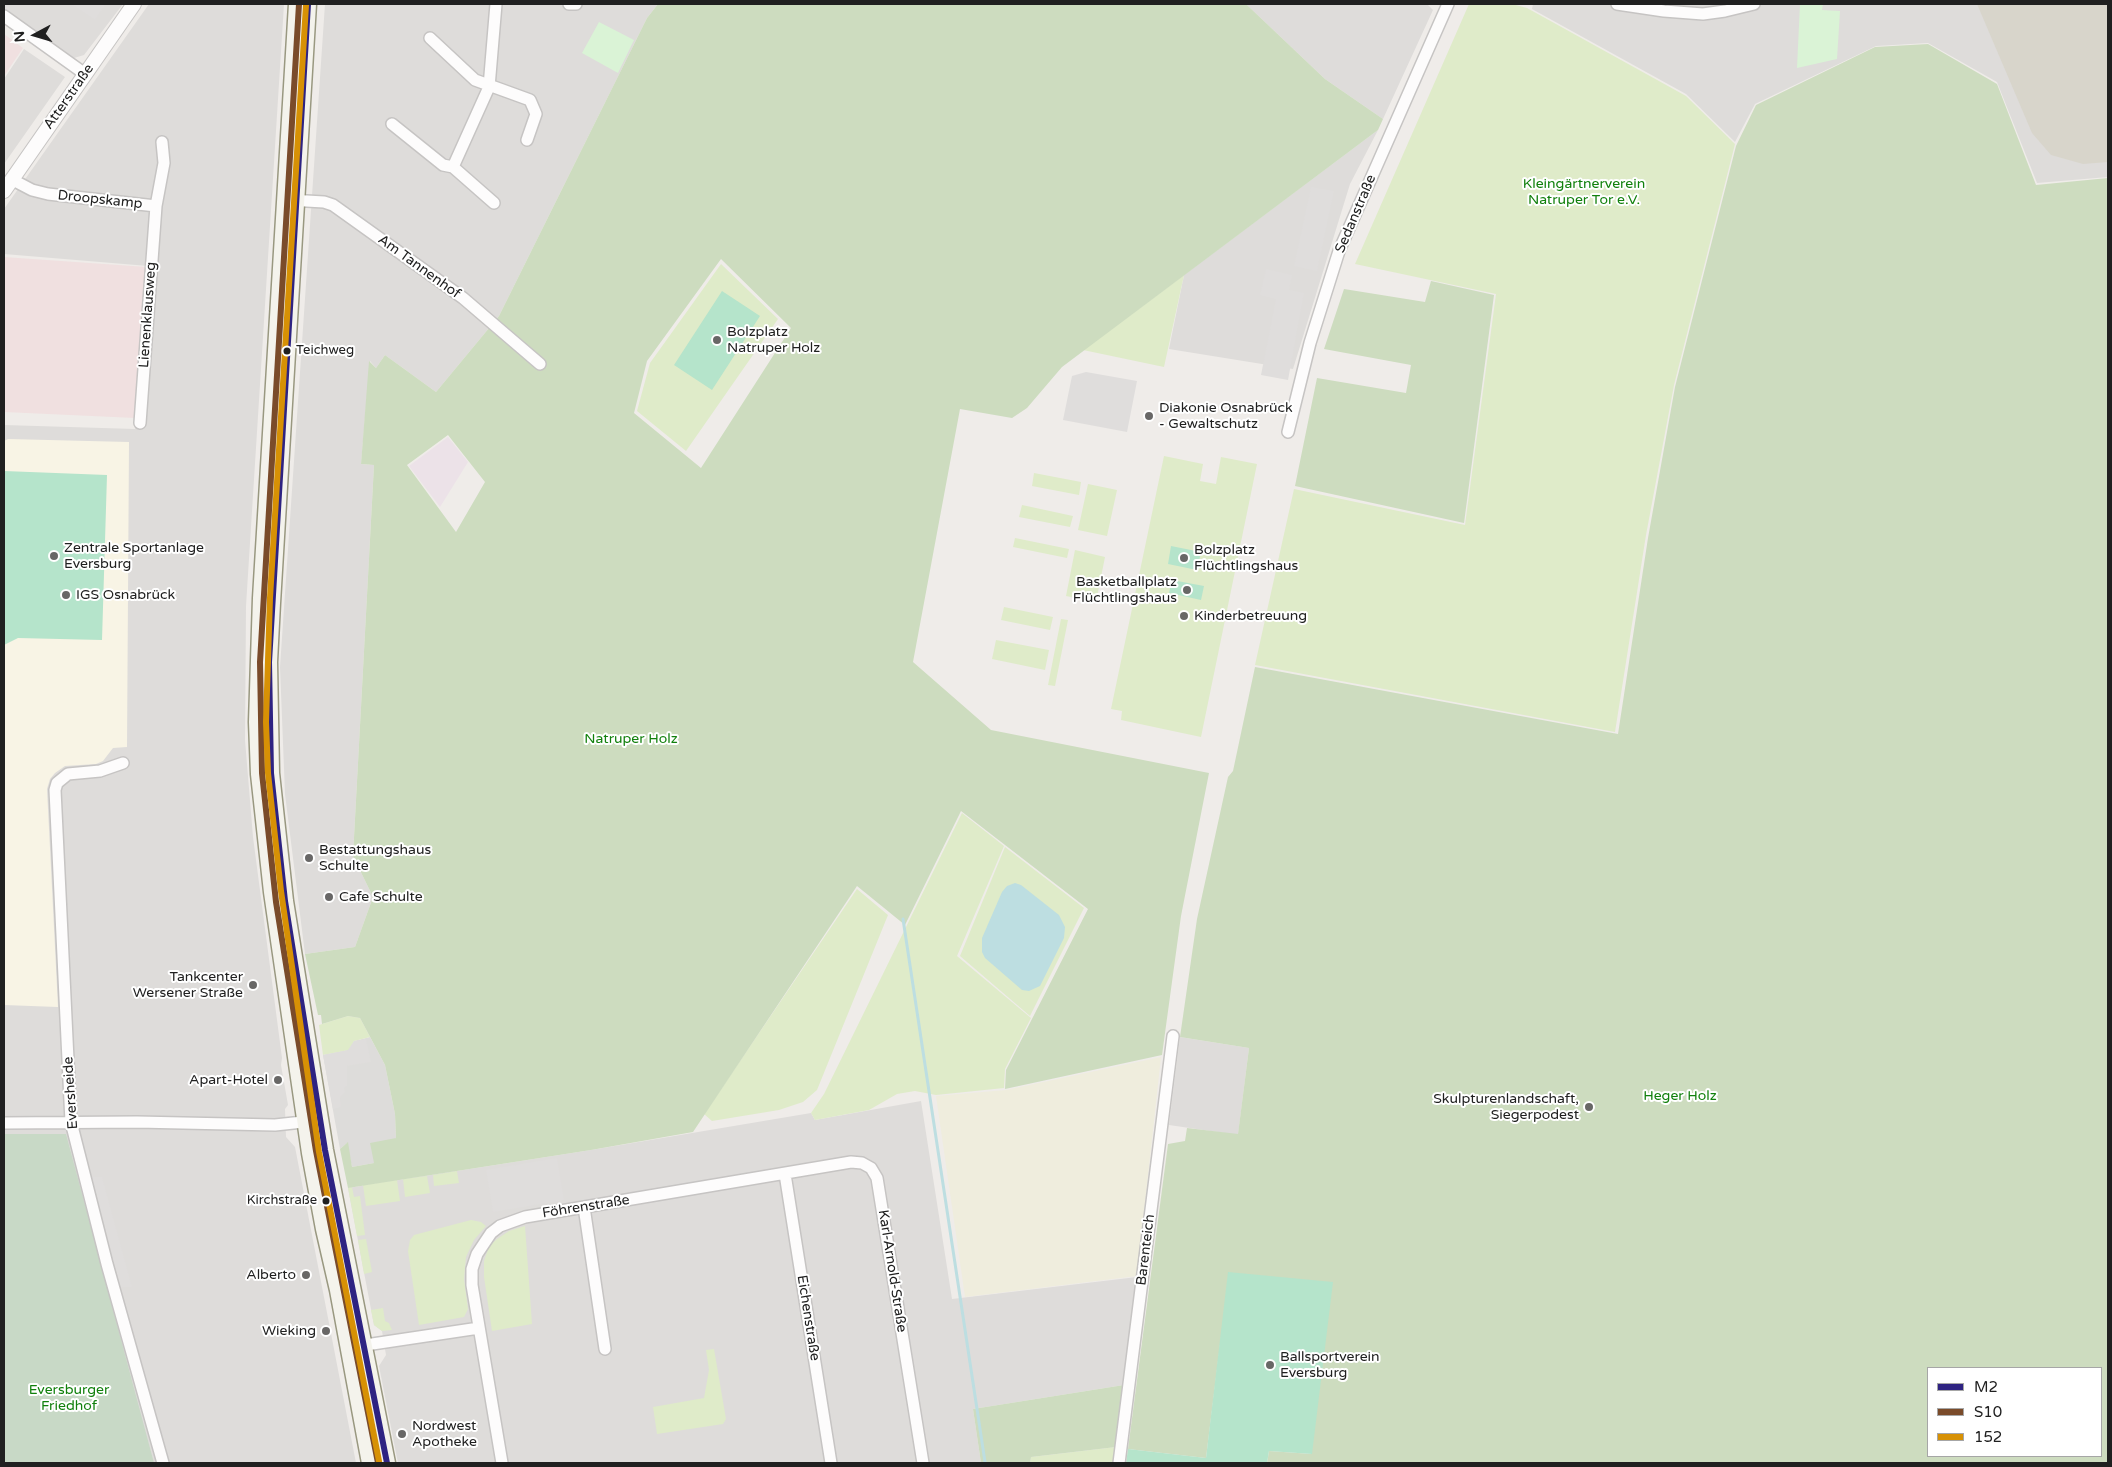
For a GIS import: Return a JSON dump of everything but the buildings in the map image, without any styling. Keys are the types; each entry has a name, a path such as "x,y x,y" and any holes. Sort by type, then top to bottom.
{"main road":[{"path":"296,4 290,200 272,603 269,722 271,780 313,1121 357,1347 387,1463"},
{"path":"290,200 308,4"},
{"path":"357,1347 352,1372 370,1463"}],"street":[{"name":"Atterstraße","path":"8,185 134,4"},
{"path":"453,167 489,86 496,4"},
{"path":"569,4 576,4"},
{"name":"Sedanstraße","path":"1288,432 1310,343 1339,251 1448,4"},
{"path":"1617,4 1665,8 1703,14 1754,4"},
{"path":"4,16 85,74"},
{"path":"430,38 475,80 530,100 536,114 527,140"},
{"path":"392,124 442,165 453,167 494,203"},
{"name":"Droopskamp","path":"8,185 48,194 156,206 164,163 162,142"},
{"name":"Am Tannenhof","path":"290,200 324,202 333,205 463,298 540,364"},
{"name":"Lienenklausweg","path":"140,423 156,206"},
{"name":"Eversheide","path":"123,763 100,771 68,774 57,783 55,790 71,1122 107,1264 163,1463"},
{"name":"Barenteich","path":"1119,1463 1172,1036"},
{"path":"4,1123 275,1125 313,1121"},
{"name":"Karl-Arnold-Straße","path":"785,1174 851,1162 862,1163 871,1168 876,1178 923,1463"},
{"name":"Föhrenstraße","path":"502,1463 472,1285 472,1269 477,1254 491,1233 513,1220 785,1174"},
{"name":"Eichenstraße","path":"785,1174 832,1463"},
{"path":"584,1207 605,1349"},
{"path":"357,1347 479,1328"}],"shaded area":[{"path":"4,4 123,4 84,55 74,58 4,11"},
{"path":"71,4 106,4 95,20"},
{"path":"149,4 284,4 246,606 245,740 253,837 282,1058 281,1065 288,1105 285,1109 286,1137 295,1147 356,1463 4,1463 4,425 135,429 148,266 4,254 4,209"},
{"path":"325,4 658,4 647,18 499,316 436,392 385,355 376,368 370,361 361,464 374,465 353,856 373,897 355,947 305,954 285,794 280,667"},
{"path":"1246,4 1427,4 1433,10 1383,119 1325,79"},
{"path":"1533,4 2108,4 2108,177 2037,183 1997,82 1928,43 1876,46 1755,104 1735,142 1686,94 1532,9"},
{"path":"1977,4 2108,4 2108,162 2083,164 2051,155 2032,133"},
{"path":"4,34 23,48 4,76"},
{"path":"24,49 65,77 4,164 4,79"},
{"path":"1378,130 1350,184 1293,369 1169,349 1184,275"},
{"path":"1311,187 1334,191 1317,271 1294,266"},
{"path":"4,257 147,267 135,418 4,412"},
{"path":"1266,269 1292,275 1289,290 1304,293 1288,380 1261,375 1276,299 1260,295"},
{"path":"1086,372 1137,381 1127,432 1063,420 1072,376"},
{"path":"448,437 468,462 440,507 409,466"},
{"name":"IGS Osnabrück","path":"8,439 129,442 127,747 113,748 103,761 96,764 65,766 50,779 47,789 58,1007 4,1005 4,441"},
{"path":"370,1037 385,1065 395,1114 396,1138 374,1163 352,1167 347,1143 340,1149 323,1055 348,1050 354,1041"},
{"path":"1180,1037 1249,1048 1238,1135 1169,1125"},
{"path":"366,1039 371,1062 347,1066 347,1086 344,1088 345,1092 340,1098 341,1107 333,1109 323,1055 348,1050 354,1041"},
{"path":"1161,1057 1137,1276 965,1297 936,1096 1006,1090"},
{"path":"921,1101 952,1299 1137,1277 1124,1385 973,1409 981,1463 398,1463 379,1366 386,1355 382,1331 374,1325 348,1188 811,1113 815,1120"},
{"path":"557,1158 564,1200 493,1212 486,1170"},
{"path":"90,1177 102,1177 132,1287 120,1287"}],"green space":[{"name":"Natruper Holz","path":"658,4 1246,4 1325,79 1383,119 1378,130 1062,367 1027,408 1012,418 960,409 913,662 991,730 1209,773 1181,916 1162,1055 1005,1089 1006,1070 1088,909 961,811 905,925 857,886 693,1132 348,1188 340,1149 348,1142 352,1167 374,1163 370,1143 396,1138 395,1114 385,1065 360,1018 348,1016 322,1024 321,1015 318,1015 305,954 355,947 373,897 353,856 374,465 361,464 369,361 376,368 385,355 436,392 499,316 647,18","holes":["721,259 791,328 701,468 634,413 647,361","448,435 485,482 456,532 407,465"]},
{"name":"Kleingärtnerverein Natruper Tor e.V.","path":"1469,4 1512,4 1527,8 1686,96 1735,144 1674,385 1646,535 1615,732 1255,665 1294,489 1465,525 1496,294 1355,264"},
{"path":"1800,4 1823,4 1822,10 1840,11 1837,59 1797,68"},
{"path":"599,22 634,40 618,73 582,53"},
{"name":"Heger Holz","path":"1928,44 1997,84 2036,185 2108,178 2108,1463 1267,1463 1269,1451 1312,1454 1229,1272 1206,1458 1128,1449 1168,1144 1185,1141 1187,1128 1238,1134 1249,1048 1180,1037 1197,919 1228,777 1233,771 1255,667 1618,734 1648,538 1675,387 1736,146 1756,105 1875,47"},
{"path":"721,264 778,319 686,451 637,411 650,363"},
{"path":"1184,275 1164,367 1083,350"},
{"path":"1431,281 1494,295 1464,523 1295,486 1317,378 1406,393 1411,365 1324,349 1344,289 1425,302"},
{"name":"Bolzplatz Natruper Holz","path":"722,291 760,316 712,390 674,365"},
{"path":"1164,456 1203,464 1200,481 1216,484 1221,457 1257,464 1201,737 1121,720 1122,711 1111,709"},
{"name":"Zentrale Sportanlage Eversburg","path":"4,471 107,475 102,640 18,638 4,645"},
{"path":"1034,473 1081,482 1079,495 1032,486"},
{"path":"1088,484 1117,490 1107,536 1078,530"},
{"path":"1022,505 1073,516 1070,527 1019,517"},
{"path":"1015,538 1069,549 1067,558 1013,547"},
{"name":"Bolzplatz Flüchtlingshaus","path":"1171,546 1201,552 1197,570 1168,564"},
{"path":"1075,550 1105,557 1096,602 1066,596"},
{"name":"Basketballplatz Flüchtlingshaus","path":"1172,580 1204,586 1201,600 1169,593"},
{"path":"1004,607 1053,617 1050,630 1001,620"},
{"path":"1061,619 1068,620 1055,686 1048,685"},
{"path":"996,640 1049,650 1045,670 992,659"},
{"path":"962,813 1004,846 957,956 1031,1018 1005,1069 1004,1088 936,1095 915,1091 897,1094 869,1110 815,1120 811,1113 824,1094"},
{"path":"1005,847 1084,908 1030,1016 960,956"},
{"path":"857,889 888,915 817,1090 803,1102 779,1110 712,1121 704,1114"},
{"path":"348,1016 360,1018 370,1037 354,1041 349,1050 323,1055 319,1025"},
{"name":"Eversburger Friedhof","path":"4,1134 66,1134 154,1463 4,1463"},
{"path":"457,1171 459,1183 434,1186 433,1175"},
{"path":"427,1176 430,1193 405,1197 403,1179"},
{"path":"397,1180 400,1201 366,1206 363,1185"},
{"path":"352,1187 354,1197 360,1196 365,1235 357,1236 348,1188"},
{"path":"471,1220 481,1222 486,1226 474,1240 466,1257 464,1279 468,1309 464,1317 419,1325 408,1251 410,1240 414,1235"},
{"path":"525,1226 532,1324 492,1331 484,1277 484,1261 489,1246 497,1239 509,1231"},
{"path":"366,1239 372,1272 364,1274 358,1240"},
{"name":"Ballsportverein Eversburg","path":"1228,1272 1333,1282 1312,1454 1269,1451 1267,1463 1126,1463 1128,1449 1206,1458"},
{"path":"383,1308 385,1321 389,1323 392,1330 382,1331 374,1325 371,1310"},
{"path":"714,1349 726,1419 723,1424 657,1434 653,1407 704,1398 709,1370 706,1350"},
{"path":"1124,1385 1116,1447 1031,1457 1030,1463 981,1463 973,1409"},
{"path":"1116,1447 1114,1463 1030,1463 1031,1457"}],"water":[{"path":"1015,883 1021,885 1059,915 1065,927 1064,938 1040,986 1029,991 1022,990 985,958 982,952 982,938 1002,892 1007,886"}],"waterway":[{"path":"903,919 985,1462"}],"transit line":[{"name":"S10","path":"299,4 260,662 262,773 276,902 316,1151 378,1463"},
{"name":"M2","path":"308,4 269,662 271,773 285,901 325,1150 387,1463"},
{"name":"152","path":"306,5 270,598 266,722 268,773 281,891 319,1152 379,1461"}],"place":[{"name":"Bolzplatz Natruper Holz","path":"717,340"},
{"name":"Teichweg","path":"287,351"},
{"name":"Diakonie Osnabrück - Gewaltschutz","path":"1149,416"},
{"name":"Zentrale Sportanlage Eversburg","path":"54,556"},
{"name":"Bolzplatz Flüchtlingshaus","path":"1184,558"},
{"name":"Basketballplatz Flüchtlingshaus","path":"1187,590"},
{"name":"IGS Osnabrück","path":"66,595"},
{"name":"Kinderbetreuung","path":"1184,616"},
{"name":"Bestattungshaus Schulte","path":"309,858"},
{"name":"Cafe Schulte","path":"329,897"},
{"name":"Tankcenter Wersener Straße","path":"253,985"},
{"name":"Apart-Hotel","path":"278,1080"},
{"name":"Skulpturenlandschaft, Siegerpodest","path":"1589,1107"},
{"name":"Kirchstraße","path":"326,1201"},
{"name":"Alberto","path":"306,1275"},
{"name":"Wieking","path":"326,1331"},
{"name":"Ballsportverein Eversburg","path":"1270,1365"},
{"name":"Nordwest Apotheke","path":"402,1434"}]}
